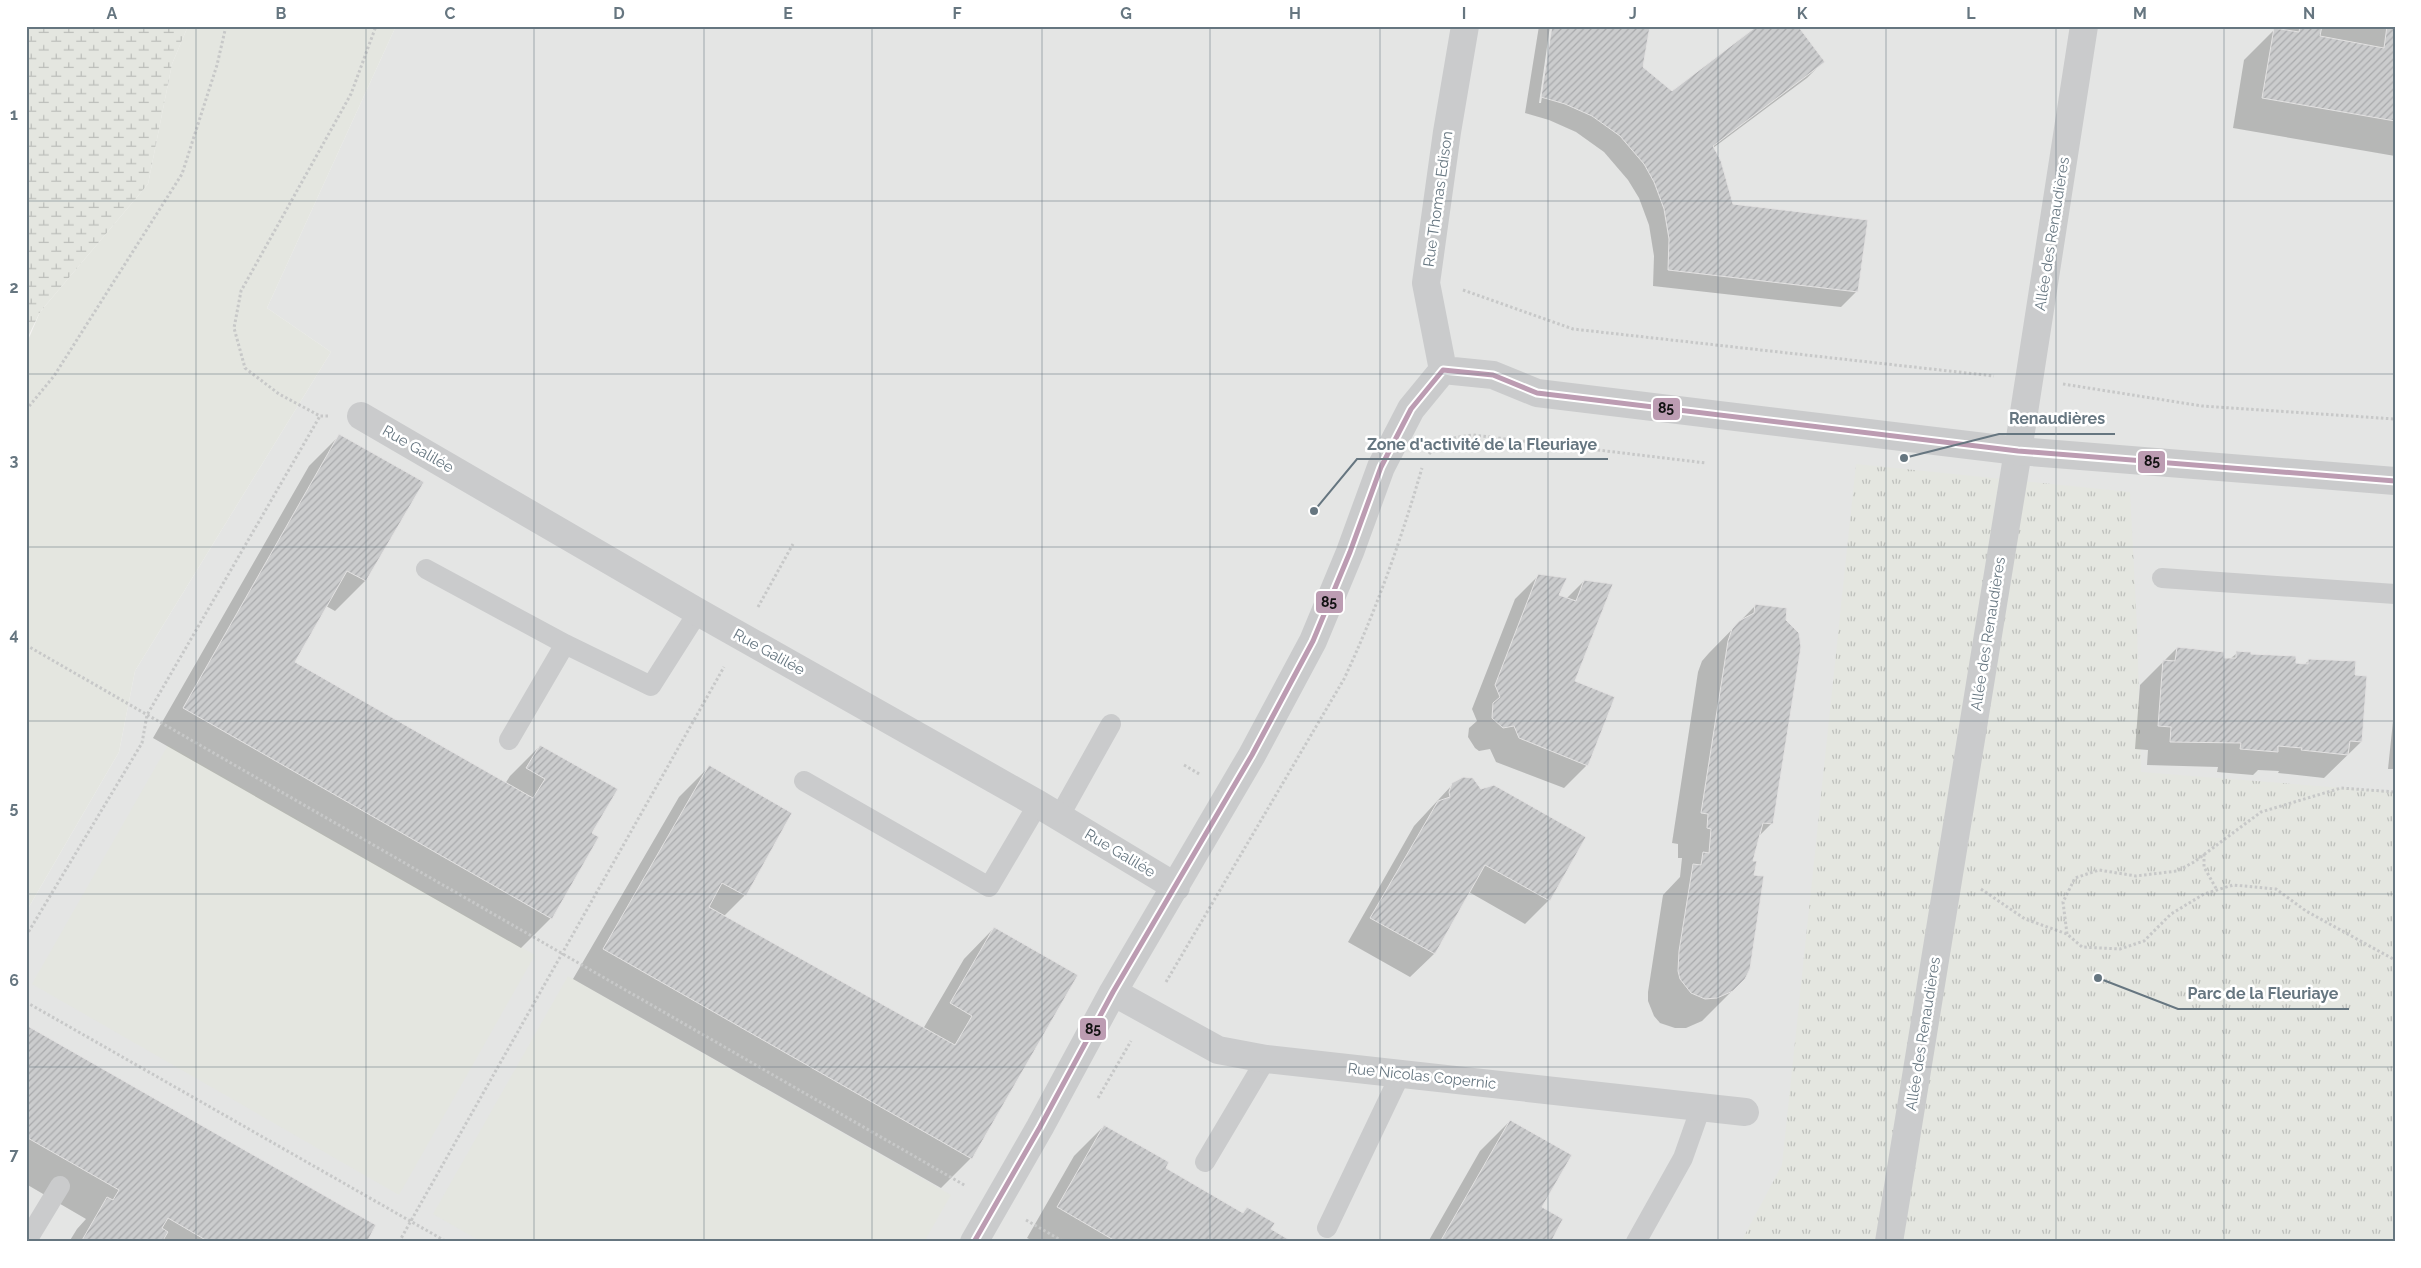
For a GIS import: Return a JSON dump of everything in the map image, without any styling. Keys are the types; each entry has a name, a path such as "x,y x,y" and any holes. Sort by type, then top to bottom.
{"street":[{"name":"Rue Thomas Edison","path":"1443,370 1426,283 1447,132 1465,26"},
{"name":"Allée des Renaudières","path":"1889,1242 2018,451 2084,26"},
{"path":"974,1242 1113,992 1231,794 1313,641 1350,552 1381,467 1412,409 1443,370 1493,375 1537,393 1723,417 2018,451 2395,481"},
{"name":"Rue Galilée","path":"362,416 741,637 1049,810 1176,887"},
{"name":"Rue Nicolas Copernic","path":"1113,992 1218,1050 1266,1059 1746,1112"}],"lane":[{"path":"426,569 565,644 651,686 698,612"},
{"path":"2162,578 2395,594"},
{"path":"509,740 565,644"},
{"path":"804,781 989,887 1049,810 1111,724"},
{"path":"1205,1162 1266,1059"},
{"path":"1327,1228 1401,1073"},
{"path":"1636,1242 1683,1158 1701,1107"},
{"path":"26,1242 60,1186"}],"path":[{"path":"26,410 54,376 182,174 217,64 226,26"},
{"path":"362,416 320,416 279,394 245,368 234,328 241,291 351,94 376,26"},
{"path":"1426,283 1466,290 1573,329 2029,379 2202,406 2395,419"},
{"path":"26,936 142,743 147,715 320,416"},
{"path":"1094,1105 1344,679 1362,641 1388,571 1424,461 1434,447 1453,437 1473,435 1706,463"},
{"path":"399,1242 793,544"},
{"path":"26,645 561,955 1064,1242"},
{"path":"2067,934 2063,902 2076,878 2100,870 2136,876 2177,871 2194,862 2261,812 2341,788 2395,792"},
{"path":"2204,853 2204,867 2217,890"},
{"path":"1950,868 2025,919 2067,934 2082,947 2120,949 2144,941 2171,914 2204,894 2233,885 2276,889 2306,911 2395,960"},
{"path":"26,1002 447,1242"},
{"path":"1023,1228 1032,1213"}],"shaded area":[{"path":"396,26 2395,26 2395,1242 26,1242 26,912 119,752 135,671 331,352 267,308"}],"green space":[{"path":"26,26 188,26 172,64 148,184 40,312 26,341"},
{"path":"188,26 396,26 267,308 331,352 135,671 119,752 26,912 26,345 40,312 148,184 172,64"},
{"path":"1856,464 2130,492 2137,626 2141,772 2395,792 2395,1242 1741,1242 1782,1165"},
{"path":"168,745 535,955 399,1195 32,984"},
{"path":"568,976 951,1195 924,1242 482,1242 433,1214"}],"building":[{"path":"1552,26 1650,26 1643,67 1672,91 1757,26 1798,26 1825,62 1713,146 1721,161 1733,204 1868,220 1858,292 1668,270 1669,239 1664,209 1654,182 1644,164 1620,136 1592,116 1565,104 1541,97"},
{"path":"2300,26 2322,26 2320,36 2384,48 2387,26 2395,26 2395,121 2262,98 2274,28 2299,32"},
{"path":"339,434 424,482 366,581 347,571 295,662 533,798 545,779 526,768 540,745 618,789 592,833 599,837 552,919 183,708"},
{"path":"1538,574 1567,578 1559,595 1576,601 1584,580 1613,584 1575,681 1615,697 1588,766 1519,738 1514,726 1503,728 1492,718 1493,703 1500,697 1495,685"},
{"path":"1755,604 1787,608 1786,620 1799,633 1801,647 1773,824 1763,823 1753,861 1757,861 1754,875 1764,876 1750,969 1745,979 1733,991 1717,998 1705,999 1691,993 1680,979 1678,971 1679,951 1693,864 1701,865 1703,852 1709,853 1711,829 1707,828 1708,814 1701,813 1728,641 1732,629 1739,621 1754,613"},
{"path":"2177,647 2224,652 2224,658 2236,658 2236,651 2251,652 2251,654 2296,656 2296,663 2308,664 2308,659 2356,661 2355,675 2367,676 2362,742 2350,741 2348,755 2278,746 2278,752 2240,749 2241,743 2170,742 2171,727 2158,726 2163,660 2175,661"},
{"path":"709,765 792,813 746,896 722,883 709,907 955,1045 972,1016 950,1003 994,927 1078,975 972,1159 603,949"},
{"path":"1463,777 1473,778 1481,789 1494,785 1586,837 1550,901 1485,865 1435,954 1370,918 1438,801 1450,797 1449,792 1452,783"},
{"path":"26,1025 376,1225 367,1242 209,1242 168,1218 162,1228 168,1232 162,1242 81,1242 107,1197 113,1200 119,1190 26,1137"},
{"path":"1510,1120 1572,1155 1542,1207 1563,1219 1551,1242 1440,1242"},
{"path":"1104,1125 1169,1162 1166,1168 1243,1213 1247,1207 1275,1223 1271,1229 1293,1242 1117,1242 1057,1207"}],"transit line":[{"name":"85","path":"974,1242 1040,1127 1113,992 1252,755 1313,641 1350,552 1381,467 1411,409 1443,370 1493,375 1537,393 2018,451 2395,481"}],"place":[{"name":"Renaudières","path":"1904,458"},
{"name":"Zone d'activité de la Fleuriaye","path":"1314,511"},
{"name":"Parc de la Fleuriaye","path":"2098,978"}]}
